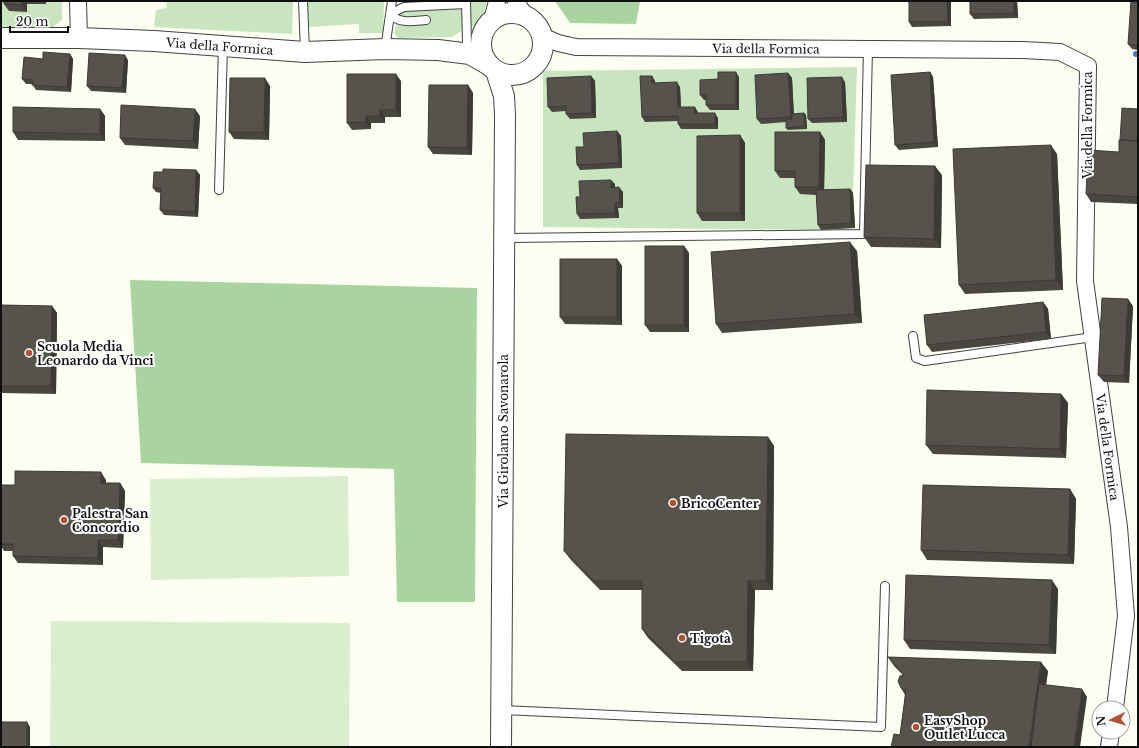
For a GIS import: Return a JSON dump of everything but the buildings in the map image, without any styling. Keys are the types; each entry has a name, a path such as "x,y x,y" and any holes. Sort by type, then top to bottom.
{"street":[{"path":"78,1 79,38"},
{"path":"481,32 508,14 520,9 538,28 542,36 542,54 531,69 523,74 505,75 493,68 481,50 481,32 496,1"},
{"name":"Via della Formica","path":"438,50 481,32"},
{"name":"Via della Formica","path":"542,36 576,47 868,48 1023,50 1060,52 1088,66 1085,281 1119,527 1126,616 1116,700"},
{"name":"Via della Formica","path":"1,38 79,38 305,52 385,49 438,50 470,54 493,68"},
{"path":"438,50 468,63 489,80 505,124"},
{"name":"Via Girolamo Savonarola","path":"493,68 504,96 505,124 501,747"},
{"name":"Via Girolamo Savonarola","path":"505,124 523,74"}],"lane":[{"path":"303,1 305,52"},
{"path":"385,49 392,1"},
{"path":"390,14 404,7 466,3 481,32"},
{"path":"390,14 395,19 406,21 426,20"},
{"path":"219,190 223,46"},
{"path":"504,238 864,234 868,48"},
{"path":"914,336 916,358 925,361 1093,337"},
{"path":"502,710 881,727 886,586"}],"green space":[{"path":"1,1 62,1 62,20 53,27 1,27"},
{"path":"166,1 293,1 292,34 154,27 156,10 167,8"},
{"path":"308,1 384,1 383,33 359,33 359,24 308,27"},
{"path":"401,1 461,1 463,30 452,37 398,38 394,33"},
{"path":"471,1 487,1 484,15 477,26 470,27"},
{"path":"555,1 640,1 636,24 570,23"},
{"path":"857,67 853,193 820,195 821,230 543,227 543,71"},
{"path":"130,280 477,288 475,602 397,602 394,469 141,463"},
{"path":"348,476 349,576 151,580 150,479"},
{"path":"51,621 350,623 349,747 50,747"}],"place":[{"name":"Scuola Media Leonardo da Vinci","path":"29,353"},
{"name":"BricoCenter","path":"673,503"},
{"name":"Palestra San Concordio","path":"64,520"},
{"name":"Tigotà","path":"682,638"},
{"name":"EasyShop Outlet Lucca","path":"916,727"}]}
